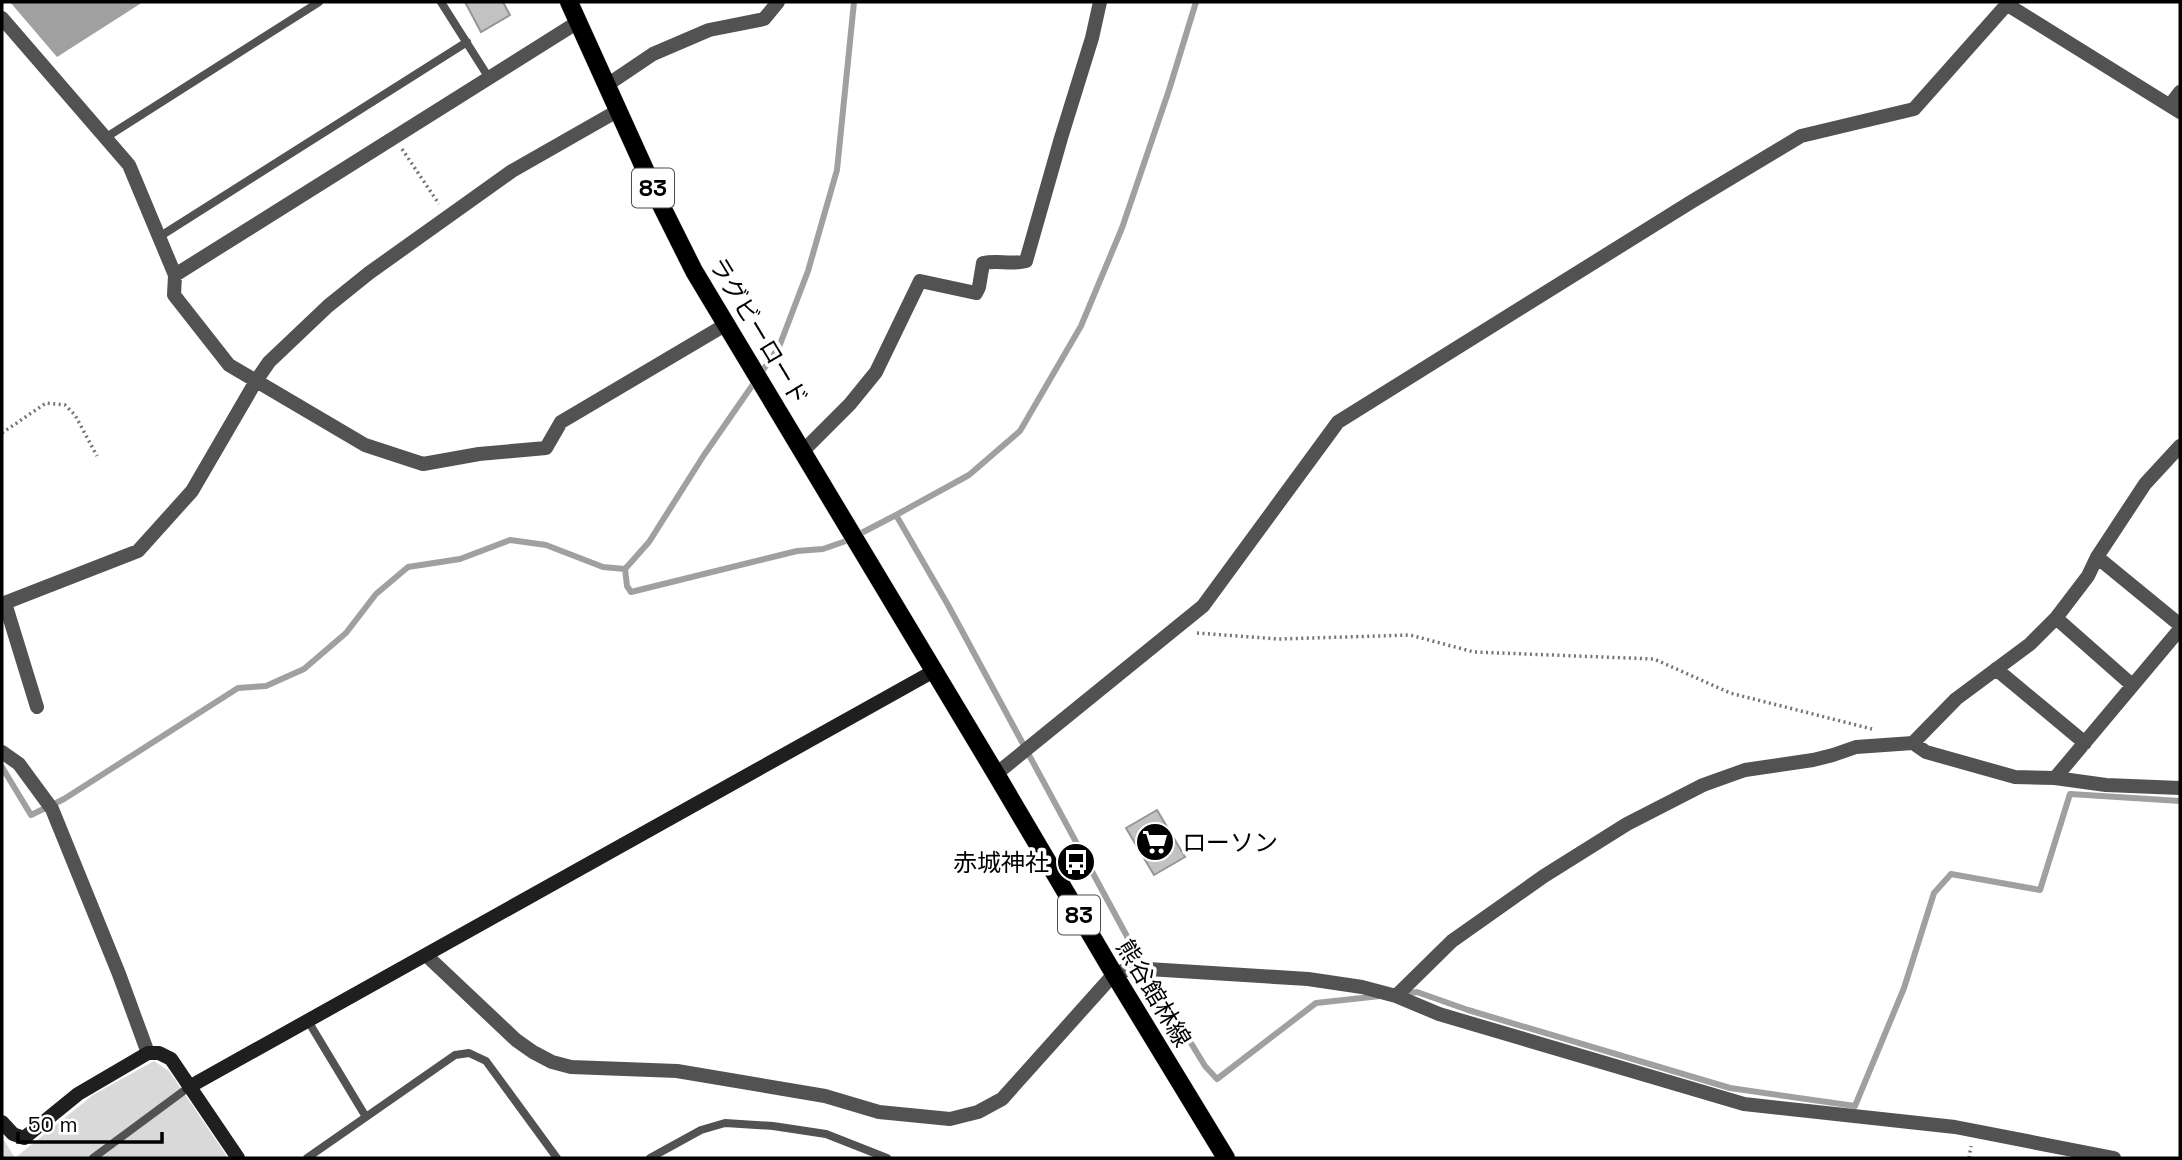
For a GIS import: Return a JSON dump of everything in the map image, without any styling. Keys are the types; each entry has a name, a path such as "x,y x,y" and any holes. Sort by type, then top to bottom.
{"main road":[{"name":"ラグビーロード","path":"569,2 661,205 694,271 934,671"},
{"name":"熊谷館林線","path":"934,671 1226,1158"}],"street":[{"path":"607,85 653,54 709,30 764,19 778,2"},
{"path":"802,452 850,404 876,372 920,281 976,293 984,263 1026,261 1092,38 1100,2"},
{"path":"2010,2 2011,7 2175,109 2180,92"},
{"path":"996,774 1203,606 1338,422 1801,136 1914,109 2010,2"},
{"path":"2,19 129,165 175,275 174,295 229,365 365,445 423,464 479,454 546,448 561,422 725,325"},
{"path":"175,275 579,22"},
{"path":"37,707 4,604 138,551 192,491 269,362 328,306 369,273 512,171 619,110"},
{"path":"1913,743 1956,699 2030,644 2056,618 2088,576 2096,557 2145,484 2180,446"},
{"path":"2055,778 2180,627 2096,557"},
{"path":"2056,618 2133,685"},
{"path":"1996,669 2085,743"},
{"path":"189,1087 934,671"},
{"path":"1396,996 1452,942 1495,910 1627,824 1703,785 1745,770 1823,758 1856,747 1913,743 1926,752 2015,777 2180,788"},
{"path":"2,752 19,764 52,809 148,1053"},
{"path":"427,956 516,1040 552,1062 589,1069 677,1071 825,1096 879,1112 950,1119 978,1112 1002,1099 1114,974 1132,968 1308,979 1362,987 1396,996 1439,1014 1744,1104 1955,1127 2114,1158"},
{"path":"2,1122 13,1134 24,1138 78,1094 148,1053 159,1053 171,1059 239,1158"}],"lane":[{"path":"105,138 319,2"},
{"path":"441,2 489,78"},
{"path":"159,237 467,42"},
{"path":"309,1021 366,1117"},
{"path":"307,1158 454,1055 469,1053 486,1060 557,1158"},
{"path":"93,1158 189,1087"},
{"path":"650,1158 701,1130 725,1123 773,1126 826,1134 887,1158"}],"path":[{"path":"394,137 448,218"},
{"path":"2,433 46,403 65,405 75,415 97,456"},
{"path":"1172,631 1278,639 1410,635 1474,652 1654,659 1730,693 1868,727 1898,744"}],"shaded area":[{"path":"10,2 143,2 57,57"},
{"path":"154,1061 169,1071 228,1158 15,1158 93,1095"},
{"path":"2,1137 15,1158 2,1158"}],"building":[{"path":"465,2 503,2 510,15 481,32"},
{"name":"ローソン","path":"1157,810 1185,857 1154,875 1126,828"}],"waterway":[{"path":"625,569 649,542 704,455 779,347 808,271 837,170 854,2"},
{"path":"625,569 627,586 631,592 797,551 823,549 846,541 969,475 1020,431 1081,326 1122,228 1196,2"},
{"path":"896,515 948,605 1136,953 1205,1066 1217,1079 1316,1003 1380,996"},
{"path":"2,767 31,815 64,799 238,688 266,686 304,669 346,633 376,594 408,567 460,559 510,540 546,545 603,567 625,569"},
{"path":"1401,994 1417,992 1468,1010 1730,1088 1855,1106 1904,988 1934,893 1951,874 2040,890 2070,794 2180,801"}],"place":[{"name":"ローソン","path":"1155,842"},
{"name":"赤城神社","path":"1076,862"}]}
